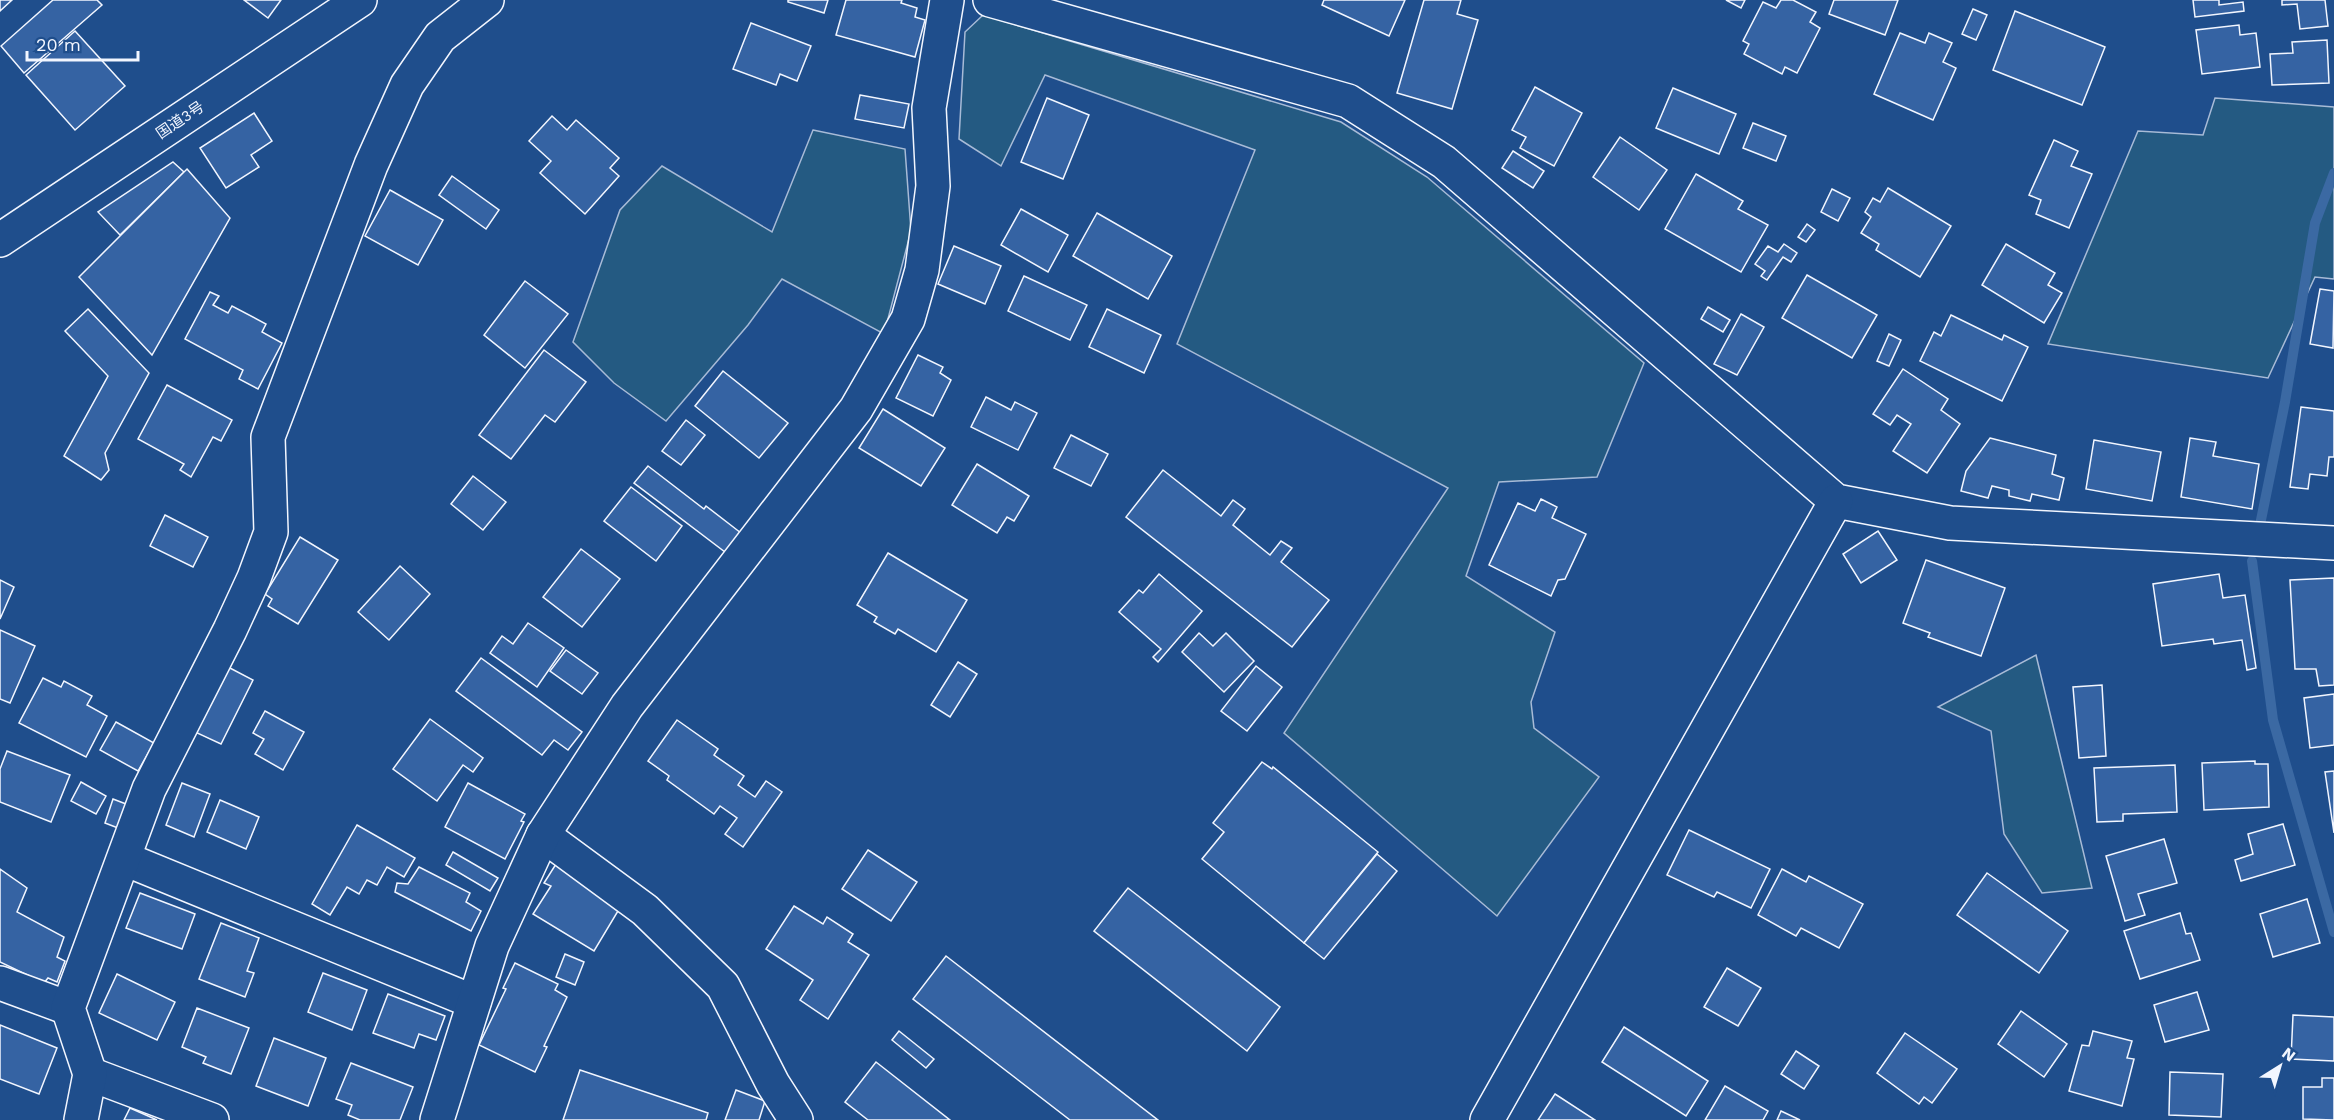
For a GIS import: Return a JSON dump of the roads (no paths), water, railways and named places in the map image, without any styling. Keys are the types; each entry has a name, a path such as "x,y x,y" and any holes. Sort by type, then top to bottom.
{"main road":[{"name":"国道3号","path":"0,240 360,0"},
{"path":"81,1120 90,1074 68,1008 149,789 230,630 254,578 271,532 268,437 371,165 407,85 440,37 487,0"},
{"path":"437,1120 492,946 543,835 627,706 856,409 908,319 922,270 933,186 929,108 947,0"},
{"path":"990,0 1348,101 1444,162 1836,501 1950,523 2334,543"},
{"path":"1487,1120 1836,501"},
{"path":"543,835 645,910 723,986 774,1084 796,1120"},
{"path":"125,859 474,1002"},
{"path":"0,983 68,1008"},
{"path":"90,1074 212,1120"}],"waterway":[{"path":"2261,520 2285,402 2315,223 2334,173"},
{"path":"2252,561 2273,720 2334,932"}]}
